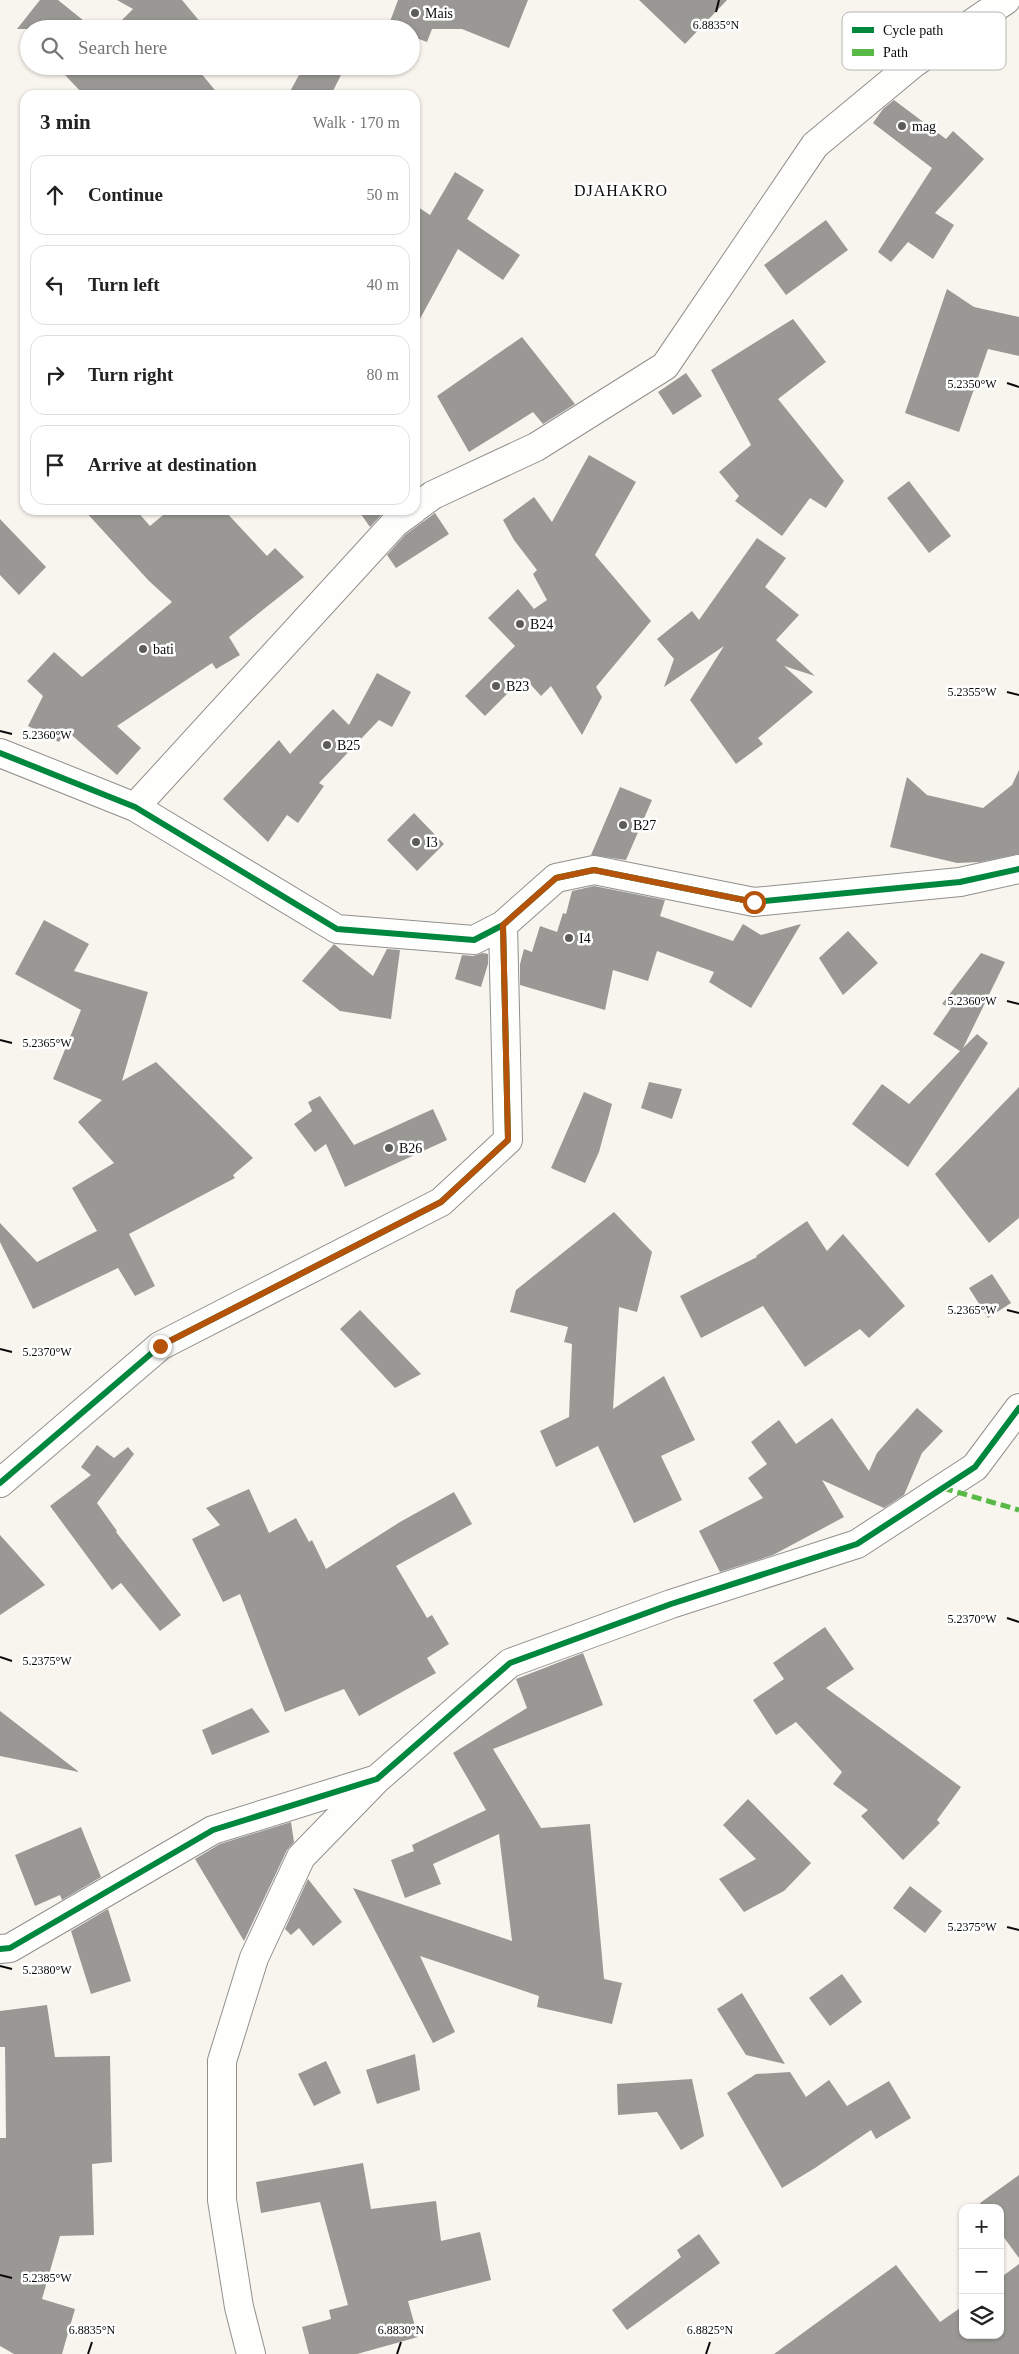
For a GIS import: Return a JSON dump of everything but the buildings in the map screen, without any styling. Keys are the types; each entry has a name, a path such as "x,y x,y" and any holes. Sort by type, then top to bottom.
{"street":[{"path":"988,12 1006,0"},
{"path":"420,505 433,495 536,447 665,366 815,145 906,70"},
{"path":"135,807 395,523 406,515"},
{"path":"0,753 135,807 337,930 474,940 503,925 556,878 594,870 754,902 960,882 1019,868"},
{"path":"0,1483 160,1346 441,1202 508,1140 503,925"},
{"path":"251,2354 239,2307 222,2200 222,2061 254,1958 301,1857 377,1779 510,1662 671,1604 857,1544 976,1467 1019,1408"},
{"path":"0,1949 10,1948 213,1830 377,1779"}],"marked path":[{"path":"943,1488 1019,1510"}],"cycle path":[{"path":"0,753 135,807 337,929 474,940 503,925 556,878 594,870 754,902 960,882 1019,869"},
{"path":"0,1483 160,1346 441,1202 508,1140 503,925"},
{"path":"0,1949 10,1948 213,1830 377,1779 510,1663 671,1604 857,1544 975,1467 1019,1408"}],"place":[{"name":"Mais","path":"415,13"},
{"name":"mag","path":"902,126"},
{"name":"B24","path":"520,624"},
{"name":"bati","path":"143,649"},
{"name":"B23","path":"496,686"},
{"name":"B25","path":"327,745"},
{"name":"B27","path":"623,825"},
{"name":"I3","path":"416,842"},
{"name":"I4","path":"569,938"},
{"name":"B26","path":"389,1148"}],"district":[{"name":"DJAHAKRO","path":"621,190"}],"route":[{"path":"160,1346 441,1202 508,1140 503,925 556,878 594,870 754,902"}]}
